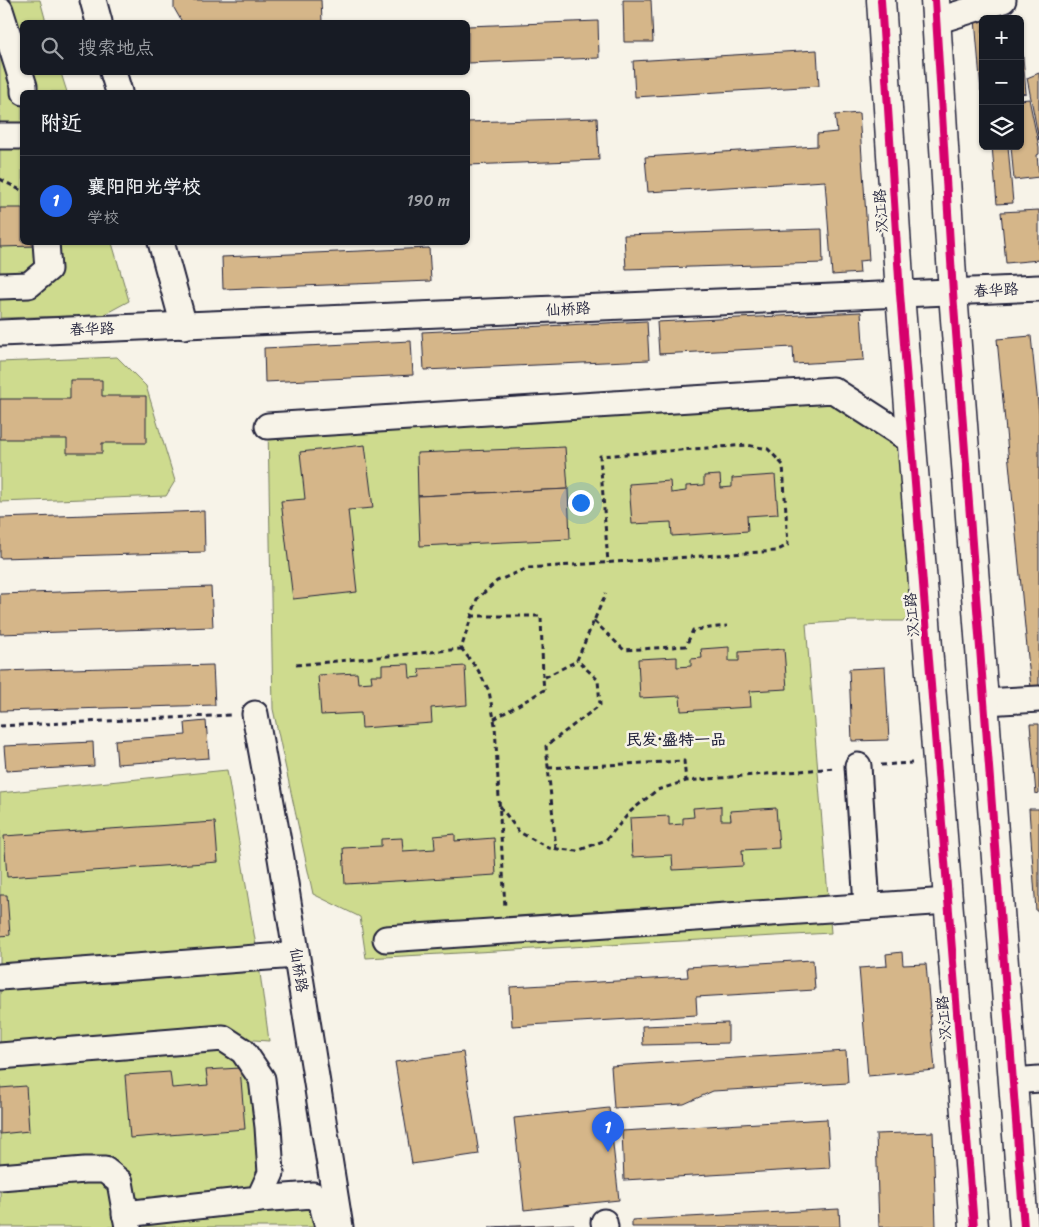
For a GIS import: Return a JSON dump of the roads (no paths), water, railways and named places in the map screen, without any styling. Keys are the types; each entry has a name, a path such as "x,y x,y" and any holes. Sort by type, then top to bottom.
{"main road":[{"name":"汉江路","path":"881,0 900,294 974,1227"},
{"path":"935,10 953,292 985,702 1026,1080 1024,1227"}],"street":[{"path":"93,0 98,20"},
{"path":"935,10 1003,0"},
{"path":"0,10 20,73"},
{"path":"21,75 24,90"},
{"path":"114,75 118,90"},
{"path":"0,136 20,136"},
{"path":"0,286 30,285 48,269 46,245"},
{"path":"162,245 184,326"},
{"name":"春华路","path":"953,292 1039,288"},
{"name":"仙桥路","path":"184,326 953,292"},
{"name":"春华路","path":"0,333 184,326"},
{"path":"268,426 833,390 912,441"},
{"path":"985,702 1039,699"},
{"name":"仙桥路","path":"255,714 340,1227"},
{"path":"858,766 866,906"},
{"path":"386,938 948,901"},
{"path":"0,977 296,955"},
{"path":"0,1056 223,1038 243,1052 262,1079 268,1128 270,1173 259,1199"},
{"path":"0,1177 105,1170 120,1182 126,1220 259,1199 313,1195 322,1204 328,1227"}],"place":[{"name":"襄阳阳光学校","path":"608,1152"}],"district":[{"name":"民发·盛特一品","path":"676,739"}]}
